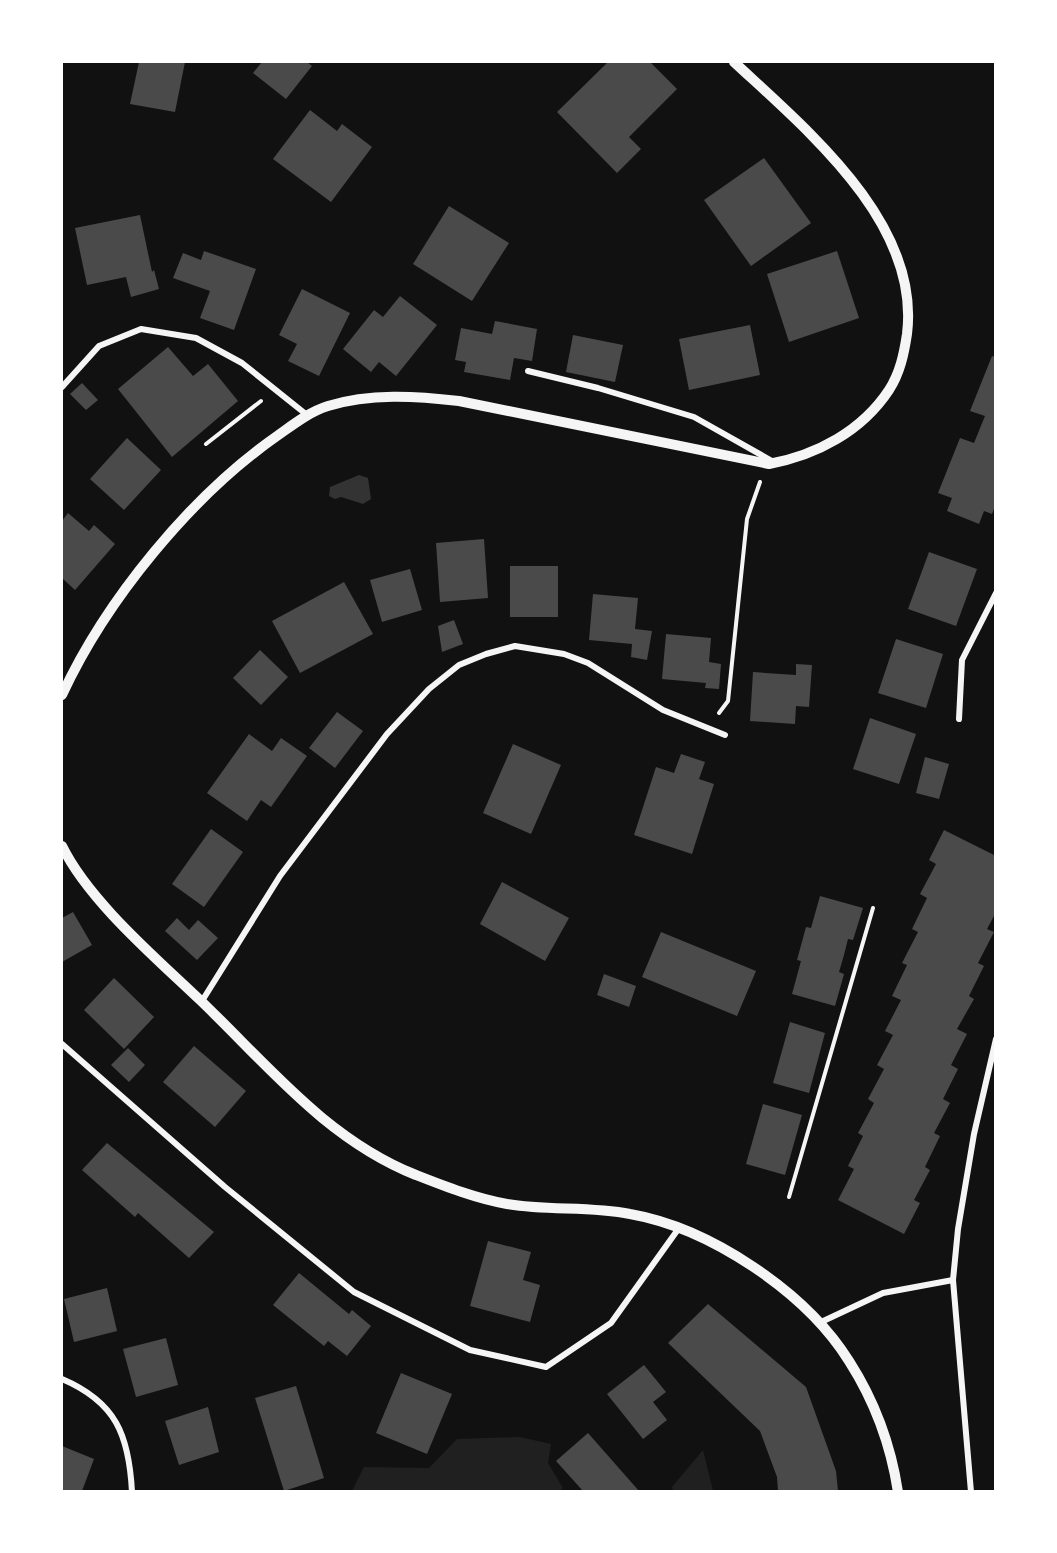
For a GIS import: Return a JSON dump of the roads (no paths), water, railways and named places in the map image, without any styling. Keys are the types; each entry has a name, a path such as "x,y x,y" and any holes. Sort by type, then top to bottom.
{"street":[{"path":"62,696 75,668 101,625 144,567 206,494 237,465 307,415 343,403 377,398 419,396 492,407 775,463 808,454 856,427 876,411 893,384 904,356 908,322 907,288 899,260 890,238 865,198 819,144 734,62"},
{"path":"62,387 99,346 141,329 196,338 242,363 307,415"},
{"path":"528,371 598,388 694,417 775,463"},
{"path":"959,719 962,660 996,593"},
{"path":"202,1001 279,876 387,734 429,688 459,665 515,646 564,654 588,663 663,710 725,735"},
{"path":"62,846 72,867 102,902 309,1109 366,1152 442,1185 506,1204 630,1214 679,1228 726,1250 765,1276 819,1323 848,1359 870,1399 886,1441 898,1491"},
{"path":"970,1491 953,1280 958,1229 974,1134 996,1039"},
{"path":"62,1044 225,1187 354,1292 470,1350 546,1367 611,1323 679,1228"},
{"path":"819,1323 883,1293 953,1280"},
{"path":"62,1379 80,1387 106,1407 122,1430 130,1466 132,1491"}]}
